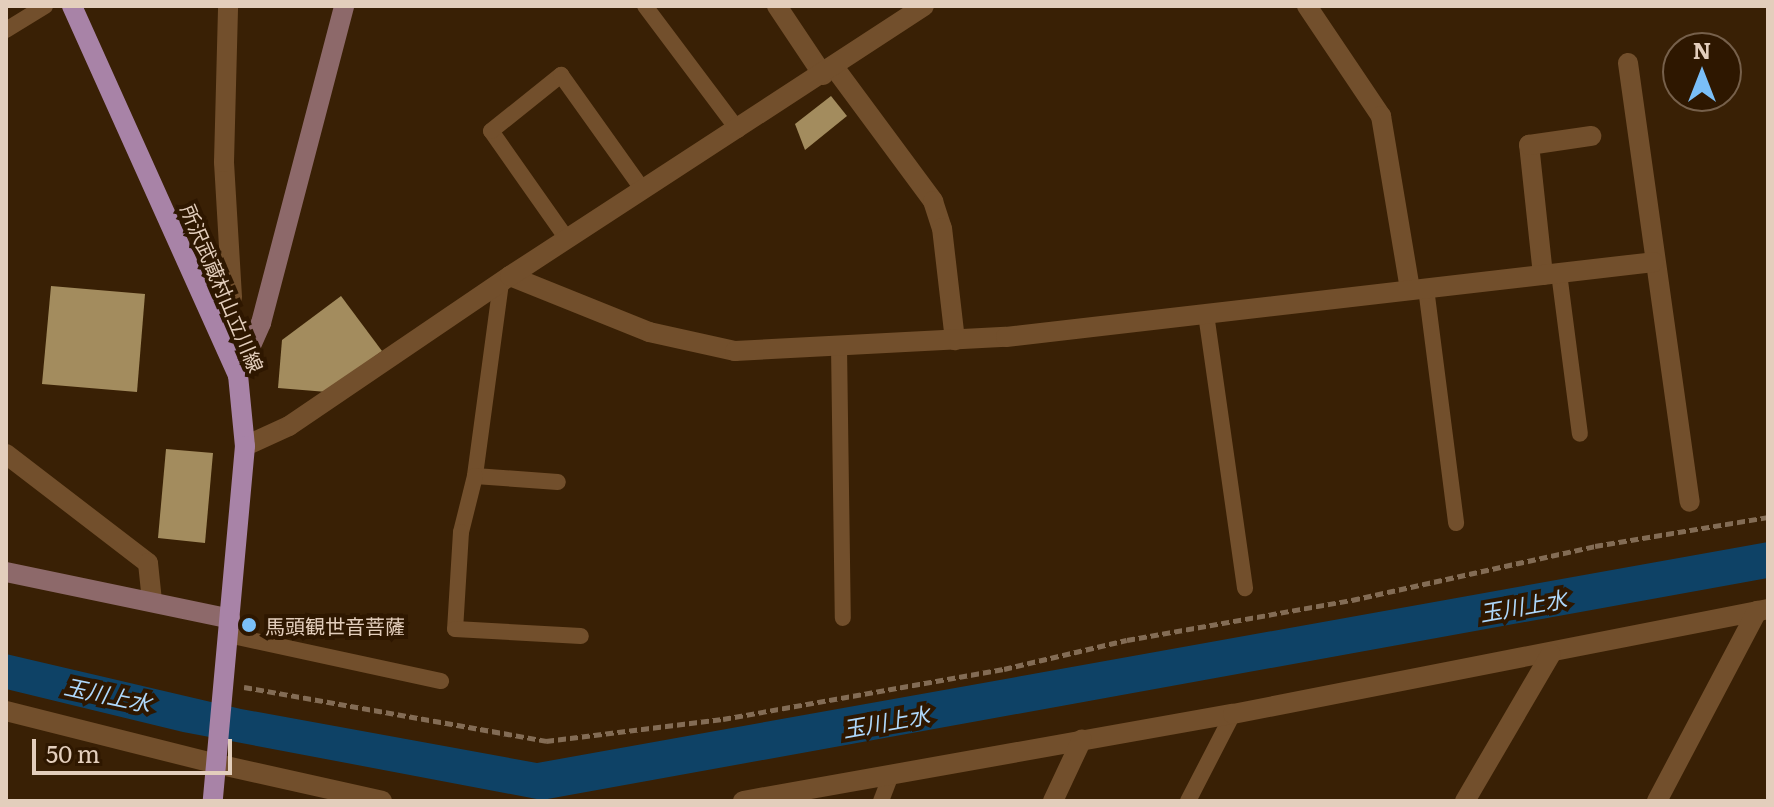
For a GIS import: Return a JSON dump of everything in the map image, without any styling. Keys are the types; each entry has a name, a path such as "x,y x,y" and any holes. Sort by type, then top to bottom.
{"main road":[{"name":"所沢武蔵村山立川線","path":"72,6 238,375 245,446 218,758"},
{"path":"213,801 218,758"}],"street":[{"path":"215,321 232,297 224,162 228,6"},
{"path":"238,375 261,323 344,6"},
{"path":"777,6 933,201 942,228 955,340"},
{"path":"245,446 289,426 505,280 924,6"},
{"path":"1307,6 1381,116 1418,289"},
{"path":"1628,63 1690,502"},
{"path":"1551,274 1529,145 1591,136"},
{"path":"505,280 649,332 735,351 955,340 1654,262"},
{"path":"6,454 148,563 152,602"},
{"path":"6,572 152,602 228,636"},
{"path":"743,801 1233,714 1551,654 1762,610"},
{"path":"1657,801 1762,610"},
{"path":"1465,801 1551,654"},
{"path":"6,711 218,758 382,801"},
{"path":"1053,801 1082,739"}],"lane":[{"path":"6,30 45,6"},
{"path":"645,6 738,130"},
{"path":"567,239 491,131 561,75 643,190"},
{"path":"1551,274 1580,434"},
{"path":"505,280 475,476 461,532 455,629 581,636"},
{"path":"1418,289 1456,523"},
{"path":"1206,314 1245,588"},
{"path":"839,346 843,618"},
{"path":"475,476 558,482"},
{"path":"228,636 441,681"},
{"path":"1188,801 1233,714"},
{"path":"881,801 892,773"}],"path":[{"path":"223,684 546,741 723,719 1004,669 1127,640 1352,600 1595,546 1768,517"}],"water":[{"name":"玉川上水","path":"1768,542 1768,578 542,800 183,732 6,689 6,654 241,709 537,763"}],"building":[{"path":"831,96 847,116 805,150 795,124"},
{"path":"51,286 145,294 137,392 42,384"},
{"path":"341,296 382,351 327,392 278,388 282,340"},
{"path":"166,449 213,453 205,543 158,538"}],"place":[{"name":"馬頭観世音菩薩","path":"249,625"}]}
